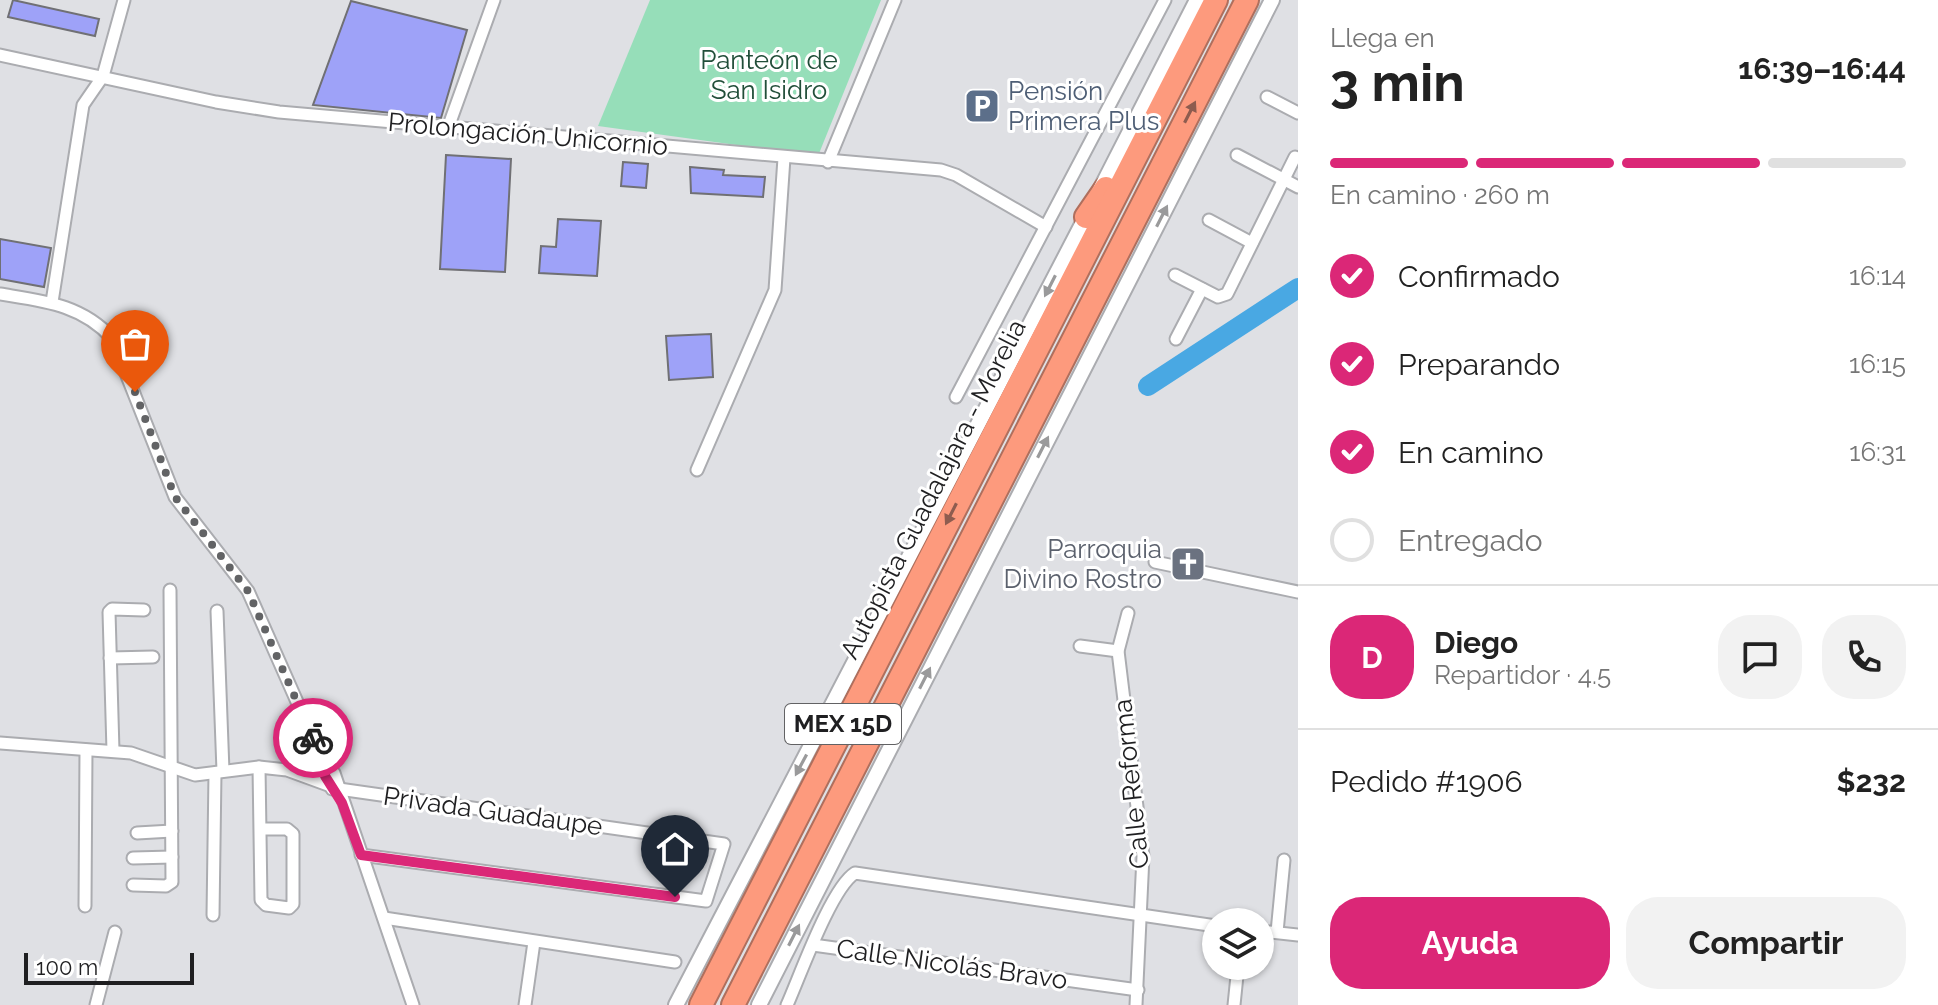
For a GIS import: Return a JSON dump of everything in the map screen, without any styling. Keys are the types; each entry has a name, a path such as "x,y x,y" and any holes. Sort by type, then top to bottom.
{"highway":[{"name":"Autopista Guadalajara - Morelia","path":"701,1005 1216,0"},
{"name":"MEX 15D","path":"733,1005 1247,0"},
{"path":"1086,217 1151,126"}],"street":[{"path":"52,302 83,105 103,76 124,0"},
{"path":"449,125 494,0"},
{"path":"828,162 895,0"},
{"path":"956,397 1165,0"},
{"path":"676,1005 1197,0"},
{"path":"759,1005 1272,0"},
{"name":"Prolongación Unicornio","path":"0,55 238,106 941,170 956,175 1046,227"},
{"path":"1267,97 1298,113"},
{"path":"1237,155 1298,187"},
{"path":"1175,275 1223,297 1295,157"},
{"path":"697,470 775,290 784,158"},
{"path":"1209,220 1252,243"},
{"path":"1176,339 1202,289"},
{"path":"0,294 71,307 97,321 112,338 175,497 248,591 321,756 322,769 342,803 413,1005"},
{"path":"1155,562 1298,592"},
{"path":"133,885 171,885 170,590"},
{"path":"113,751 110,609 144,610"},
{"path":"213,915 219,772 217,611"},
{"name":"Calle Reforma","path":"1128,613 1118,651 1143,856 1136,1005"},
{"path":"1080,646 1118,651"},
{"path":"110,658 153,657"},
{"name":"Privada Guadaupe","path":"0,743 113,751 195,775 259,767 287,770 335,788 724,844 706,901 361,855"},
{"path":"85,906 86,750"},
{"path":"259,767 261,900 266,905 289,908 293,904 293,834 287,829 260,829"},
{"path":"137,833 172,831"},
{"path":"133,858 172,857"},
{"path":"1277,932 1284,860"},
{"path":"787,1005 833,902 847,878 855,873 1202,924"},
{"path":"384,918 675,962"},
{"path":"96,1005 115,932"},
{"path":"1274,932 1298,935"},
{"path":"525,1005 534,942"},
{"name":"Calle Nicolás Bravo","path":"813,945 1138,990"},
{"path":"1234,1005 1237,980"}],"green space":[{"name":"Panteón de San Isidro","path":"650,0 881,0 818,156 598,126"}],"building":[{"path":"13,0 99,19 95,36 8,17"},
{"path":"351,1 467,30 441,118 313,105"},
{"path":"446,155 511,159 505,272 440,269"},
{"path":"623,162 648,164 646,188 621,186"},
{"path":"690,167 724,170 723,175 765,177 763,197 691,193"},
{"path":"558,219 601,221 597,276 539,273 541,246 556,247"},
{"path":"0,239 51,248 44,287 0,279"},
{"path":"711,334 713,377 669,380 666,336"}],"waterway":[{"path":"1148,386 1298,288"}],"way so far":[{"path":"135,392 175,497 248,591 313,738"}],"place":[{"name":"Pensión Primera Plus","path":"982,106"},
{"name":"Parroquia Divino Rostro","path":"1188,564"}],"route":[{"path":"313,738 321,756 322,769 342,803 361,855 675,897"}]}
